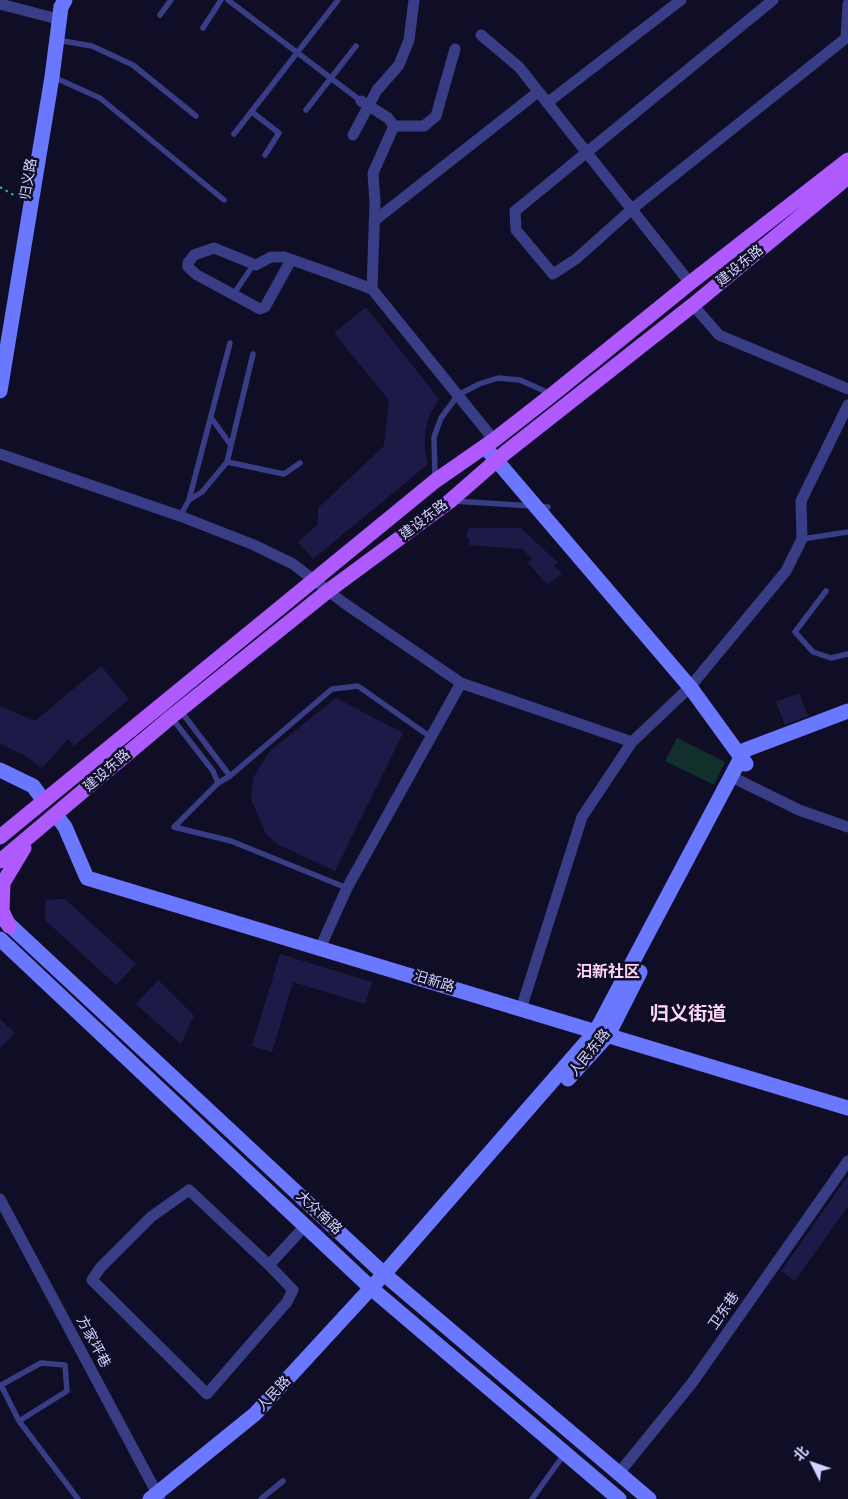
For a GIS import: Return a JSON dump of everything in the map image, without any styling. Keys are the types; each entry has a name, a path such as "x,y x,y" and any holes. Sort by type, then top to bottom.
{"main road":[{"name":"建设东路","path":"0,837 435,481 490,443 848,160"},
{"name":"建设东路","path":"0,861 175,714 328,591 450,501 501,457 693,305 848,177"},
{"path":"4,921 2,911 3,882 32,836"}],"street":[{"name":"归义路","path":"0,358 58,0"},
{"path":"0,391 61,7 65,0"},
{"path":"353,135 364,104 399,65 409,40 414,0"},
{"path":"547,104 681,0"},
{"path":"773,0 516,211 516,230 552,274 576,258 632,209 846,38 848,4"},
{"path":"0,4 54,18"},
{"path":"481,35 519,67 690,283"},
{"path":"394,126 424,126 436,116 456,49"},
{"path":"374,222 538,92"},
{"path":"364,104 388,118 394,126"},
{"path":"372,289 374,173 394,126"},
{"path":"291,260 265,307 260,310 191,272 188,267 190,259 214,248 254,264 277,256 291,260 372,289 458,395 501,457 692,685 746,758"},
{"path":"693,305 719,335 848,389"},
{"path":"522,1004 582,818 632,742 692,685 786,571 802,539 801,502 848,405"},
{"path":"0,454 180,516 254,545 293,564 315,579 328,591 461,683 632,742"},
{"path":"322,944 347,888 461,683"},
{"path":"746,758 848,712"},
{"path":"746,758 848,720"},
{"name":"人民东路","path":"374,1291 604,1029 746,758"},
{"path":"0,770 33,786 44,801"},
{"path":"735,778 799,810 848,827"},
{"name":"汨新路","path":"56,815 65,827 87,878 322,944 522,1004 848,1108"},
{"name":"大众南路","path":"4,921 388,1277 648,1499"},
{"name":"大众南路","path":"0,939 374,1291 619,1499"},
{"path":"604,1029 848,1099"},
{"name":"卫东巷","path":"619,1473 692,1383 848,1161"},
{"path":"189,1190 269,1265 293,1290 287,1302 207,1394 92,1280 100,1268 151,1218 189,1190"},
{"name":"方家坪巷","path":"0,1198 159,1498"},
{"path":"269,1265 305,1226"},
{"name":"人民路","path":"159,1498 262,1421 374,1291"}],"lane":[{"path":"160,15 171,0"},
{"path":"203,28 222,0"},
{"path":"228,0 364,104"},
{"path":"234,134 338,0"},
{"path":"57,40 92,46 133,66 196,116"},
{"path":"306,110 356,46"},
{"path":"51,79 60,80 100,98 224,200"},
{"path":"252,112 279,133 265,155"},
{"path":"233,295 254,264"},
{"path":"180,516 189,500 212,419 230,343"},
{"path":"189,500 202,492 227,462 253,354"},
{"path":"435,481 434,437 441,418 458,395 479,384 498,378 520,380 553,394"},
{"path":"212,419 230,444"},
{"path":"227,462 284,474 300,463"},
{"path":"450,501 542,507"},
{"path":"802,539 848,532"},
{"path":"826,591 795,632 813,652 831,658 848,654"},
{"path":"347,888 230,841 174,827 218,783 230,776 332,688 358,686 432,738"},
{"path":"166,700 213,771 218,783"},
{"path":"166,700 175,714 230,776"},
{"path":"19,1421 67,1391 65,1365 41,1363 1,1385 19,1421 78,1499"},
{"path":"532,1499 565,1453"},
{"path":"261,1499 283,1480"}],"path":[{"path":"0,187 25,202"}],"green space":[{"path":"677,738 725,762 714,785 665,761"}],"building":[{"path":"366,307 439,399 429,415 425,433 425,450 428,464 313,559 298,542 318,524 318,508 384,446 389,400 334,333"},
{"path":"468,528 521,528 558,563 554,566 562,574 547,584 528,563 532,559 523,549 469,545 470,538 466,538"},
{"path":"101,666 129,699 74,746 68,739 42,768 24,755 0,744 0,706 35,721"},
{"path":"799,693 808,716 785,725 776,702"},
{"path":"336,698 403,733 335,871 279,845 266,834 251,799 253,778 270,751"},
{"path":"65,899 136,964 116,985 45,920 46,900"},
{"path":"280,954 372,982 365,1004 293,982 272,1052 252,1046"},
{"path":"158,980 194,1016 181,1044 136,1004"},
{"path":"0,1019 15,1033 0,1048"},
{"path":"848,1176 848,1206 795,1281 781,1271"}],"district":[{"name":"汨新社区","path":"608,973"},
{"name":"归义街道","path":"688,1015"}]}
